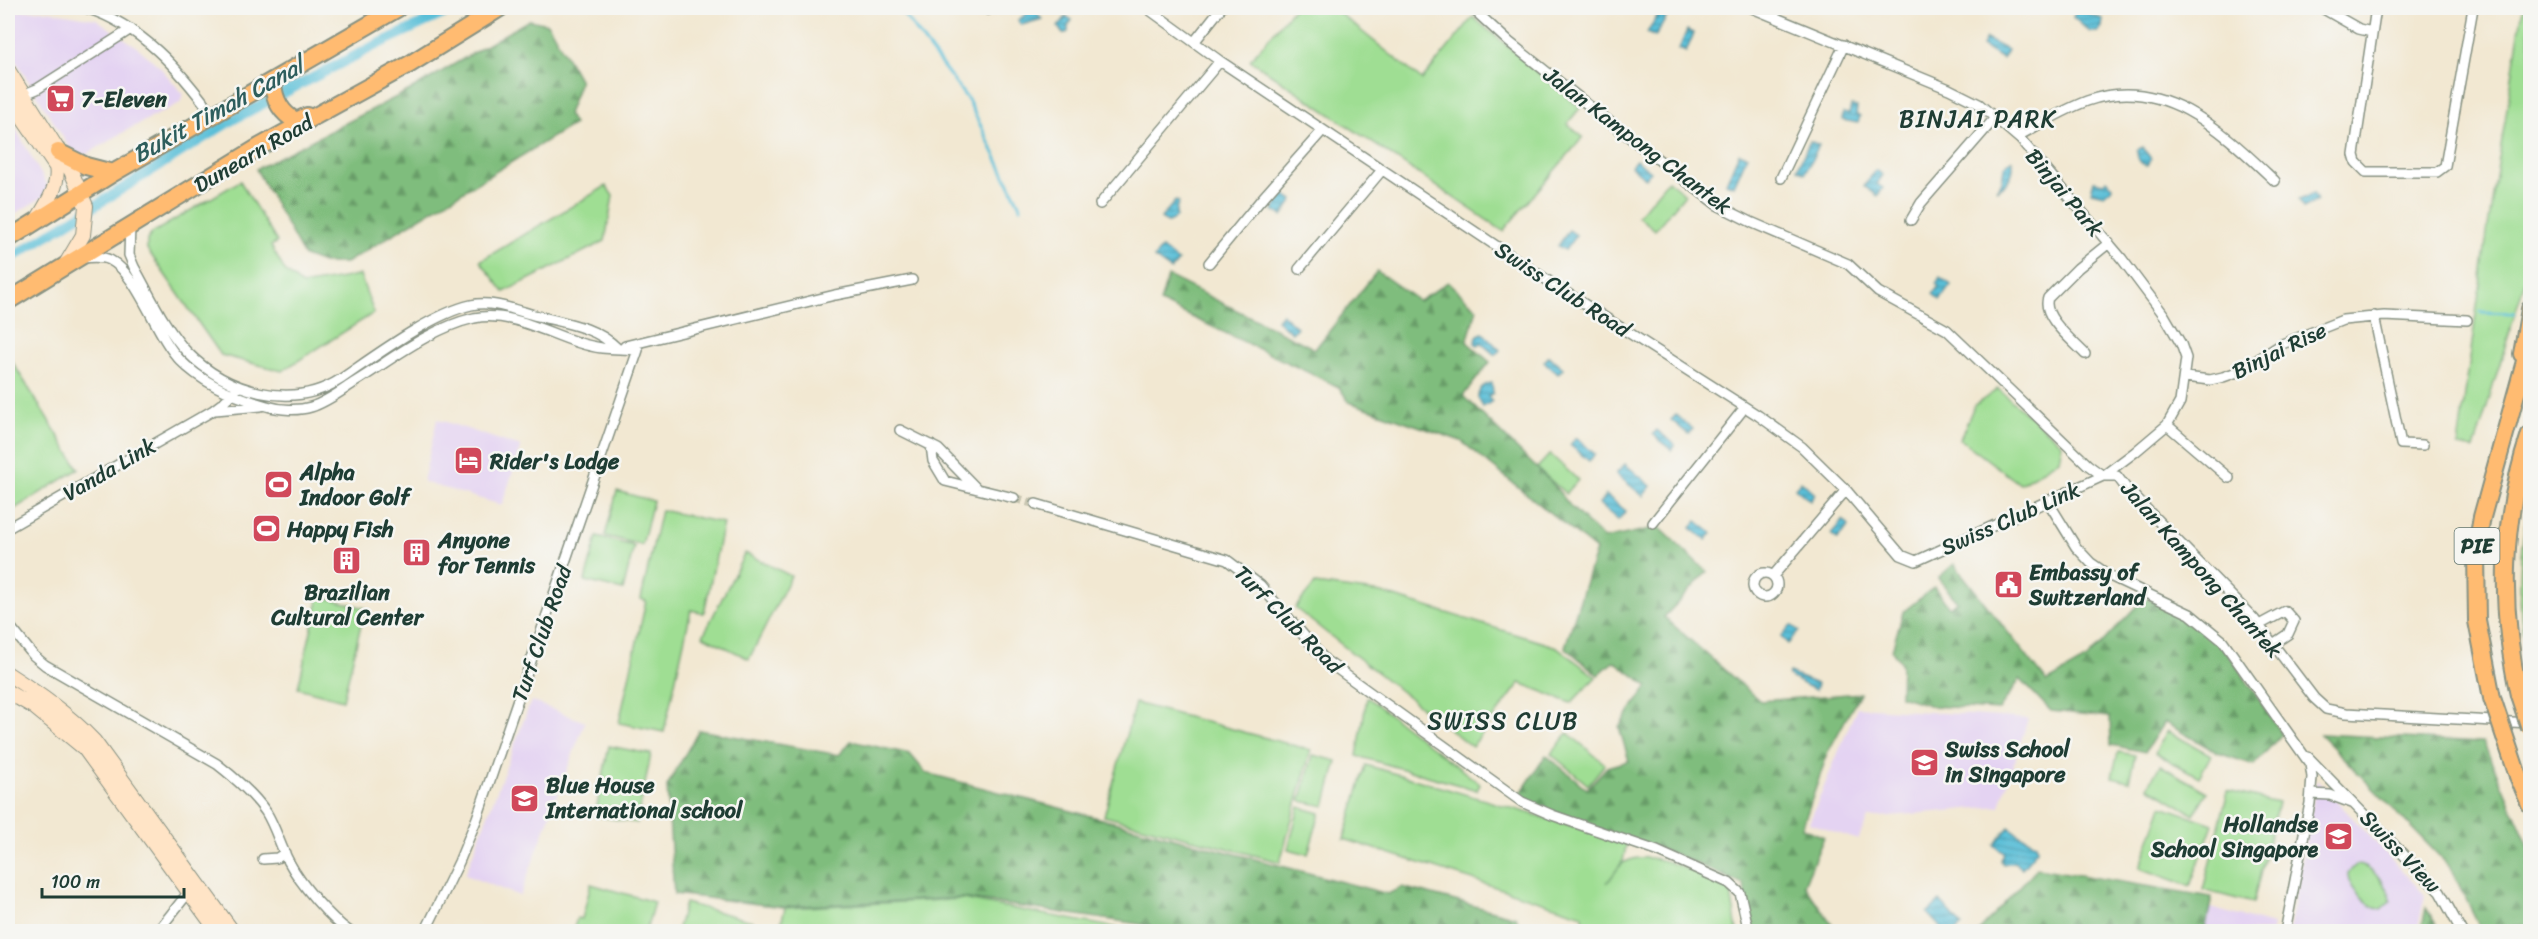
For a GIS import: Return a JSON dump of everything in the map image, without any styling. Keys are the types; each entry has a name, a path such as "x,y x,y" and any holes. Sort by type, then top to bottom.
{"highway":[{"path":"243,98 272,90 398,8"},
{"name":"Dunearn Road","path":"8,301 259,147 410,64 500,8"},
{"path":"278,112 296,121 410,64"},
{"path":"8,239 37,220 83,199 113,173 243,98 272,90"},
{"path":"259,147 273,133 278,112 272,90"},
{"path":"58,152 86,166 113,173"},
{"path":"2514,396 2530,309"},
{"name":"PIE","path":"2530,343 2482,517 2476,552 2477,621 2492,698 2518,776 2530,804"},
{"name":"PIE","path":"2530,434 2509,521 2505,553 2507,622 2519,695 2530,728"}],"main road":[{"path":"8,70 13,98 56,167 57,179 37,220"},
{"path":"13,98 58,152 71,171 83,199 82,235 71,262"},
{"path":"8,674 78,724 94,741 119,785 196,891 233,932"},
{"path":"8,692 34,707 70,735 119,785"},
{"path":"196,891 218,932"}],"street":[{"path":"86,8 131,29 172,64 213,115"},
{"name":"Swiss Club Road","path":"1147,8 1220,61 1382,170 1745,407 1814,457 1846,490 1901,555 1916,561"},
{"path":"1195,41 1221,8"},
{"name":"Jalan Kampong Chantek","path":"1472,8 1509,42 1717,205 1848,264 1878,292 1947,330 2088,465 2103,476 2117,476 2259,625 2314,698 2326,709 2346,713 2530,723"},
{"name":"Binjai Park","path":"1752,8 1949,89 1979,104 2018,136 2109,243 2164,315 2181,344 2186,358 2180,402 2167,425 2103,476"},
{"path":"2322,8 2359,29 2372,32"},
{"path":"2376,8 2354,151 2356,162 2366,172 2437,172 2442,170 2448,156 2474,8"},
{"path":"13,98 37,89 131,29"},
{"path":"1781,178 1844,45"},
{"path":"1100,204 1220,61"},
{"path":"2018,136 2089,100 2145,94 2184,109 2217,128 2276,181"},
{"path":"1911,220 1921,203 1995,118"},
{"path":"1209,263 1323,130"},
{"path":"1299,268 1382,170"},
{"name":"Turf Club Road","path":"130,226 129,255 131,261 185,350 203,366 239,385 285,397 310,394 339,380 381,351 445,315 473,305 504,306 573,325 605,336 617,348"},
{"name":"Binjai Park","path":"2085,354 2050,316 2046,304 2048,298 2067,279 2109,243"},
{"name":"Turf Club Road","path":"71,262 99,257 110,260 123,269 171,351 201,378 233,394 266,406 298,409 324,402 419,342 446,328 476,318 498,318 601,348 638,350 477,818 426,932"},
{"name":"Turf Club Road","path":"617,348 835,295 912,280"},
{"path":"2374,316 2401,444 2423,445"},
{"name":"Binjai Rise","path":"2185,377 2210,380 2240,371 2282,344 2343,320 2374,316 2467,320"},
{"path":"568,338 573,325"},
{"name":"Vanda Link","path":"8,528 212,411 233,394 239,385"},
{"name":"Vanda Link","path":"212,411 266,406"},
{"path":"1653,523 1745,407"},
{"path":"2167,425 2229,478"},
{"path":"900,430 931,445 978,489"},
{"path":"931,445 933,461 945,481 1014,498"},
{"path":"951,462 952,482"},
{"name":"Swiss Club Link","path":"1916,561 2103,476"},
{"path":"1773,576 1846,490"},
{"path":"2047,501 2076,547 2091,563 2110,576 2190,614 2223,641 2310,764 2311,794 2285,932"},
{"name":"Turf Club Road","path":"1036,504 1227,560 1255,580 1326,660 1522,802 1552,815 1657,850 1729,883 1740,893 1749,932"},
{"path":"2259,625 2285,611 2294,621 2288,634 2273,644"},
{"path":"8,624 33,655 45,665 217,764 239,782 265,811 289,862 309,890 350,932"},
{"name":"Swiss View","path":"2302,750 2440,892 2462,932"},
{"name":"Swiss View","path":"2311,794 2330,795 2354,804"},
{"path":"263,859 277,858 285,854"},
{"path":"157,932 196,891"}],"shaded area":[{"path":"41,10 96,19 137,47 159,66 183,94 180,103 129,129 77,160 8,48 8,12"},
{"path":"8,115 51,192 8,218"},
{"path":"437,419 521,447 502,505 423,482"},
{"name":"Blue House International school","path":"531,701 585,722 520,896 465,875"},
{"name":"Swiss School in Singapore","path":"1857,707 2028,719 2000,806 1868,818 1858,840 1809,823"},
{"name":"Hollandse School Singapore","path":"2317,780 2425,895 2417,931 2289,932"},
{"path":"2210,908 2273,925 2272,931 2205,932"}],"green space":[{"path":"1294,8 1333,8 1422,80 1473,17 1580,108 1567,124 1583,137 1503,231 1250,60"},
{"path":"2523,8 2530,8 2530,265 2474,449 2458,446 2487,233"},
{"path":"529,20 548,24 580,81 568,114 574,124 346,263 323,263 304,256 256,169 414,88"},
{"path":"1668,180 1685,194 1655,230 1638,216"},
{"path":"240,181 277,242 271,246 285,271 302,285 360,275 374,313 282,371 221,355 147,249 147,240 152,233"},
{"path":"606,186 613,196 605,241 504,292 480,261"},
{"path":"1377,271 1419,301 1448,282 1477,309 1467,342 1490,362 1463,396 1552,483 1571,507 1604,539 1659,527 1707,572 1664,617 1760,701 1860,693 1828,752 1802,828 1824,837 1804,885 1837,931 1752,931 1744,885 1675,854 1599,830 1519,796 1546,755 1587,789 1607,767 1629,761 1619,727 1648,686 1614,661 1598,675 1565,647 1596,550 1461,441 1349,402 1339,387 1160,302 1168,276 1315,349"},
{"path":"8,355 79,469 8,513"},
{"path":"1998,389 2062,444 2059,460 2020,484 1960,439 1974,406"},
{"path":"1550,454 1578,480 1566,494 1537,468"},
{"path":"617,491 653,501 642,545 605,536"},
{"path":"2530,506 2530,674 2523,635 2520,590 2522,544"},
{"path":"661,510 723,523 704,613 691,610 664,732 619,723 646,601 641,599"},
{"path":"597,537 634,546 623,590 585,581"},
{"path":"745,553 791,576 749,659 703,636"},
{"path":"1954,564 2047,682 2087,659 2145,597 2194,621 2226,650 2282,734 2254,765 2218,753 2164,722 2145,752 2111,745 2110,717 2051,711 2020,679 1999,710 1932,706 1900,696 1901,663 1892,650 1903,612 1934,587 1949,607 1957,601 1938,578"},
{"path":"1315,584 1382,593 1557,647 1596,677 1571,703 1520,683 1472,747 1295,608"},
{"path":"319,596 365,608 343,700 298,688"},
{"path":"1367,697 1480,784 1477,790 1357,756"},
{"path":"1135,703 1311,750 1280,862 1104,816"},
{"path":"699,730 839,755 851,741 910,754 926,773 1388,894 1402,887 1516,917 1522,931 1170,932 1139,924 962,898 783,907 674,894 667,786"},
{"path":"2167,731 2211,755 2199,777 2155,753"},
{"path":"1568,733 1605,764 1588,785 1551,754"},
{"path":"2320,734 2483,742 2530,849 2530,931 2527,931 2523,925 2482,931 2450,867"},
{"path":"609,746 651,754 637,823 595,816"},
{"path":"2118,752 2135,755 2129,781 2112,777"},
{"path":"1313,755 1337,761 1325,806 1300,801"},
{"path":"1366,765 1627,842 1623,861 1607,883 1622,864 1637,858 1650,858 1679,866 1731,891 1737,931 1584,931 1583,915 1344,839"},
{"path":"2160,765 2207,792 2194,814 2148,787"},
{"path":"2228,791 2278,803 2253,903 2203,890"},
{"path":"2162,806 2213,824 2190,886 2140,868"},
{"path":"1299,807 1320,813 1308,854 1288,849"},
{"path":"2356,865 2373,872 2388,889 2391,901 2381,910 2365,901 2351,884 2348,873"},
{"path":"2037,868 2212,897 2205,931 1979,931"},
{"path":"591,884 654,902 646,931 573,931 577,918 582,919"},
{"path":"962,899 1128,930 779,931 785,908"},
{"path":"685,903 752,921 749,931 677,931"},
{"path":"2426,908 2440,931 2421,931"}],"water":[{"path":"1662,8 1672,8 1655,37 1647,33"},
{"path":"1034,9 1042,19 1021,25 1018,20"},
{"path":"2077,10 2103,19 2102,27 2098,32 2090,32 2073,17"},
{"path":"1066,17 1072,20 1068,26 1068,32 1063,34 1058,27"},
{"path":"1687,30 1694,33 1686,52 1679,49"},
{"path":"1986,39 2007,50 2002,59 1982,46"},
{"path":"1851,106 1857,107 1856,115 1860,116 1858,123 1842,120 1843,113 1849,114"},
{"path":"1810,141 1819,145 1805,173 1797,169"},
{"path":"2143,147 2151,159 2148,165 2141,162 2138,156 2137,150"},
{"path":"1739,153 1747,156 1734,186 1726,183"},
{"path":"1636,160 1651,172 1645,178 1631,166"},
{"path":"2012,160 2013,170 2010,178 1996,190 2002,181 2004,167"},
{"path":"1876,170 1883,175 1877,184 1883,188 1878,196 1864,186"},
{"path":"2107,180 2113,187 2104,195 2091,192 2094,181 2103,183"},
{"path":"2313,193 2317,201 2303,208 2299,200"},
{"path":"1284,194 1293,200 1282,216 1273,210"},
{"path":"1175,201 1179,202 1176,217 1168,223 1161,218"},
{"path":"1569,230 1576,235 1565,250 1558,246"},
{"path":"1162,248 1178,261 1171,270 1154,258"},
{"path":"1940,277 1951,285 1940,300 1933,294 1939,286 1936,284"},
{"path":"1282,314 1297,327 1292,333 1277,320"},
{"path":"1483,333 1500,350 1495,355 1481,343 1478,345 1475,343 1478,335"},
{"path":"1549,356 1563,368 1558,374 1544,362"},
{"path":"1492,383 1493,393 1488,396 1492,402 1483,407 1478,398 1479,392 1484,386"},
{"path":"1676,415 1693,429 1688,434 1671,420"},
{"path":"1657,430 1675,445 1671,450 1653,434"},
{"path":"1576,438 1595,454 1589,461 1570,445"},
{"path":"1625,464 1651,486 1643,496 1616,474"},
{"path":"1801,481 1815,494 1810,501 1795,488"},
{"path":"1606,495 1626,511 1618,520 1599,504"},
{"path":"1843,520 1849,526 1837,539 1831,534"},
{"path":"1697,521 1712,533 1706,540 1691,528"},
{"path":"1791,625 1799,631 1788,644 1781,637"},
{"path":"1789,673 1817,684 1815,690 1788,676"},
{"path":"2009,827 2036,843 2037,850 2022,868 2014,862 2003,864 2001,860 2004,853 1994,845"},
{"path":"1940,901 1962,926 1956,931 1944,931 1927,913"}],"waterway":[{"name":"Bukit Timah Canal","path":"8,260 234,119 372,47 456,8"},
{"path":"899,8 968,100 1021,208"},
{"path":"2481,312 2514,313"}],"tunnel":[{"path":"1014,498 1036,504"}],"place":[{"name":"7-Eleven","path":"60,99"},
{"name":"Rider's Lodge","path":"469,461"},
{"name":"Alpha Indoor Golf","path":"279,485"},
{"name":"Happy Fish","path":"266,529"},
{"name":"Anyone for Tennis","path":"417,553"},
{"name":"Brazilian Cultural Center","path":"347,560"},
{"name":"Embassy of Switzerland","path":"2008,585"},
{"name":"Swiss School in Singapore","path":"1924,762"},
{"name":"Blue House International school","path":"525,798"},
{"name":"Hollandse School Singapore","path":"2339,837"}],"district":[{"name":"BINJAI PARK","path":"1978,119"},
{"name":"SWISS CLUB","path":"1503,721"}]}
